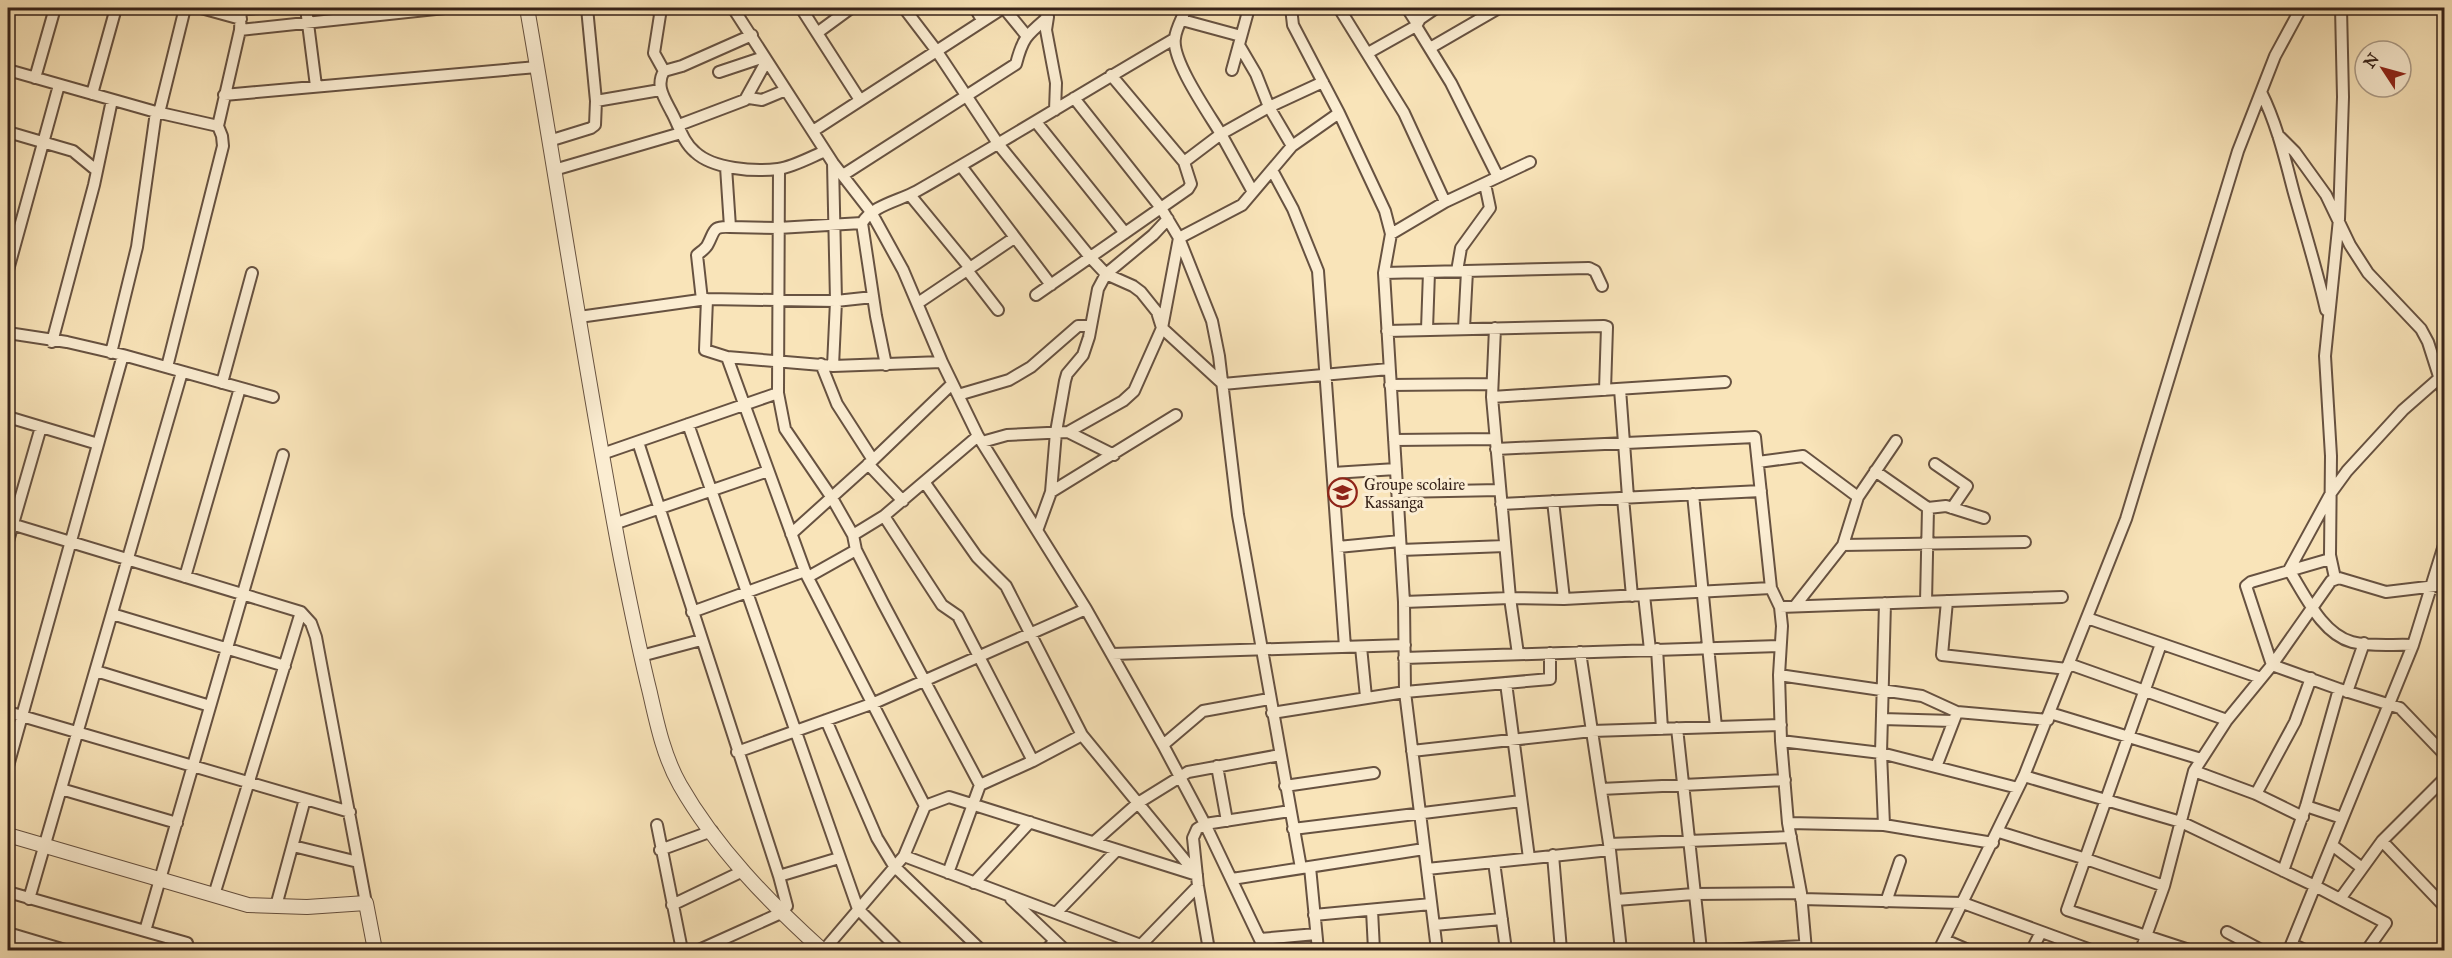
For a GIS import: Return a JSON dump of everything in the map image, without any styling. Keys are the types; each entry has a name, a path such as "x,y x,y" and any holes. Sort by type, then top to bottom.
{"street":[{"path":"35,78 55,8"},
{"path":"92,94 116,8"},
{"path":"111,353 137,247 158,112 185,8"},
{"path":"205,8 241,17 308,21 445,8"},
{"path":"241,17 259,8"},
{"path":"306,8 316,86"},
{"path":"527,8 614,524 659,732 680,784 712,831 743,871 781,912 823,951 904,856 924,806 874,703 806,574 727,357"},
{"path":"549,141 591,128 596,124 587,8"},
{"path":"657,8 660,15 654,53 664,71"},
{"path":"733,8 833,163 871,212 918,303 952,384 980,439 1038,528 1181,777 1265,951"},
{"path":"801,8 860,100"},
{"path":"817,33 851,8"},
{"path":"904,8 936,50 999,145 1090,257 1106,274 1141,292 1157,312 1162,328 1223,384 1389,369"},
{"path":"975,8 982,20"},
{"path":"813,131 982,20 1004,8 1026,35"},
{"path":"942,362 833,366 727,357 705,350 705,300 697,255 708,245 714,231 720,226 778,228 862,223 871,212 910,195 999,145 1111,75 1174,39 1186,8"},
{"path":"1232,70 1249,8"},
{"path":"1292,8 1293,25 1339,113 1385,211 1391,234 1384,273 1404,602 1405,692 1437,951"},
{"path":"1339,8 1404,113 1445,202"},
{"path":"1407,8 1478,131 1498,177"},
{"path":"1368,53 1416,24 1436,8"},
{"path":"1430,48 1499,8"},
{"path":"1939,951 2019,788 2126,519 2238,151 2275,56 2301,8"},
{"path":"2335,578 2330,559 2330,429 2325,356 2339,219 2343,96 2341,8"},
{"path":"843,175 968,97 1016,64 1026,35 1045,12"},
{"path":"1045,12 1056,83 1055,110"},
{"path":"167,367 223,146 218,126 241,17"},
{"path":"1182,20 1240,41 1269,107 1292,146"},
{"path":"752,35 682,66 664,71 659,78 660,90 680,129 696,154 726,167 748,170 779,169 825,151"},
{"path":"1174,39 1183,69 1253,192"},
{"path":"719,72 765,59"},
{"path":"749,98 752,85 765,59"},
{"path":"224,94 537,67"},
{"path":"8,70 112,100 218,126"},
{"path":"1036,295 1188,189 1191,184 1184,162 1111,75"},
{"path":"1184,162 1221,134 1269,107 1323,82"},
{"path":"8,270 59,85"},
{"path":"596,101 660,90"},
{"path":"554,170 680,129 749,98 762,100 786,90"},
{"path":"2261,92 2278,135 2312,250 2328,317"},
{"path":"1074,98 1168,219 1179,237 1212,321 1223,384 1238,515 1260,650 1293,829 1305,868 1318,951"},
{"path":"52,342 112,100"},
{"path":"1179,237 1242,205 1292,146 1339,113"},
{"path":"1036,122 1125,233"},
{"path":"8,132 43,141 80,155 96,171"},
{"path":"2278,135 2295,152 2326,195 2350,244 2368,273 2425,335 2442,376 2445,392"},
{"path":"1391,234 1445,202 1530,162"},
{"path":"833,163 836,301 833,366"},
{"path":"961,166 1051,285"},
{"path":"726,167 730,227"},
{"path":"779,169 778,393 785,429 832,498 853,535 856,550 980,785"},
{"path":"1272,170 1293,209 1318,271 1345,647"},
{"path":"1464,328 1461,248 1490,208 1485,184"},
{"path":"910,195 998,310"},
{"path":"1038,528 1051,492 1056,432 1067,374 1083,355 1098,289 1106,274 1153,235 1168,219"},
{"path":"862,223 886,365"},
{"path":"1068,432 1124,401 1134,391 1162,328 1179,237"},
{"path":"918,303 1014,238"},
{"path":"1384,273 1589,268 1595,270 1602,286"},
{"path":"1427,330 1429,272"},
{"path":"222,383 252,273"},
{"path":"579,317 705,300 836,301 873,297"},
{"path":"958,395 1010,380 1031,367 1078,326 1091,326"},
{"path":"1387,331 1604,326 1606,327 1605,390"},
{"path":"1495,328 1492,397 1510,598 1518,654"},
{"path":"8,333 52,342 67,342 123,355 273,397"},
{"path":"8,766 123,355"},
{"path":"821,364 837,404 871,462 903,501"},
{"path":"29,899 182,372"},
{"path":"2289,570 2331,493 2347,471 2388,426 2442,376"},
{"path":"1492,397 1725,382"},
{"path":"791,534 871,462 952,384"},
{"path":"1390,385 1492,384"},
{"path":"185,577 240,388"},
{"path":"1620,389 1632,596"},
{"path":"602,454 778,393"},
{"path":"1051,492 1176,415"},
{"path":"8,417 98,444"},
{"path":"688,424 858,909 899,951"},
{"path":"8,542 10,524 41,427"},
{"path":"853,535 884,516 980,439 1007,435 1068,432 1114,455"},
{"path":"1394,440 1496,444 1624,443 1755,437 1771,588 1780,607 1782,626 1779,646 1781,741 1788,823 1801,896 1806,948 1720,951"},
{"path":"1795,606 1843,544 1858,497 1896,441"},
{"path":"638,442 787,906 781,912 699,951"},
{"path":"145,931 283,455"},
{"path":"1758,462 1803,456 1858,497"},
{"path":"1935,464 1967,486 1952,508"},
{"path":"1333,473 1396,469"},
{"path":"614,524 768,471"},
{"path":"1875,471 1928,508 1946,506 1984,518"},
{"path":"925,483 977,556 1006,586 1082,735 1198,880"},
{"path":"1397,492 1500,490"},
{"path":"1501,504 1761,491"},
{"path":"1693,494 1716,727"},
{"path":"1553,501 1564,599"},
{"path":"1926,602 1928,508"},
{"path":"884,516 942,605 958,616 1033,761"},
{"path":"10,524 301,612 311,623 316,637 375,951"},
{"path":"1843,544 2025,542"},
{"path":"2305,951 2290,947 2391,704 2413,645 2445,545"},
{"path":"1338,547 1505,546"},
{"path":"692,612 748,591 806,574 856,550"},
{"path":"2272,664 2246,586 2251,582 2330,559"},
{"path":"2289,570 2313,608 2339,636 2354,643 2413,645"},
{"path":"2335,578 2386,592 2445,585"},
{"path":"2142,951 2164,886 2194,771 2227,720 2272,664 2335,578"},
{"path":"1404,602 1510,598 1564,599 1771,588"},
{"path":"1644,595 1654,650 1662,729"},
{"path":"1780,607 2062,597"},
{"path":"1947,601 1942,655 2068,666 2227,720"},
{"path":"1884,825 1881,753 1885,603"},
{"path":"737,752 874,703 1086,609"},
{"path":"214,895 301,612"},
{"path":"112,614 285,666"},
{"path":"2087,618 2261,678"},
{"path":"641,656 701,640"},
{"path":"2283,871 2343,691 2364,643"},
{"path":"2161,644 2083,858 2067,910 2189,951"},
{"path":"1112,654 1405,645"},
{"path":"1404,658 1779,646"},
{"path":"1361,647 1366,698"},
{"path":"1580,652 1610,847 1622,951"},
{"path":"1272,713 1405,692 1550,679 1550,653"},
{"path":"2272,664 2343,691 2400,708 2445,754"},
{"path":"96,671 210,706"},
{"path":"1779,675 1922,696 1955,717"},
{"path":"2256,794 2285,743 2311,678"},
{"path":"1506,683 1529,858"},
{"path":"1163,745 1203,711 1269,699"},
{"path":"8,712 350,812"},
{"path":"1935,767 1955,717"},
{"path":"1882,718 2049,717 2201,759"},
{"path":"826,720 877,838 894,866 981,951"},
{"path":"1412,751 1592,731 1781,725"},
{"path":"1677,729 1701,951"},
{"path":"948,873 980,785 1082,735"},
{"path":"1781,741 1881,753 2019,788"},
{"path":"1094,842 1138,803 1188,772 1280,755"},
{"path":"1217,766 1227,821"},
{"path":"2194,771 2304,812 2342,818"},
{"path":"1286,786 1374,773"},
{"path":"2024,776 2181,822 2315,886 2386,924 2367,951"},
{"path":"2340,899 2382,841 2445,779"},
{"path":"1601,789 1785,780"},
{"path":"61,789 177,823"},
{"path":"924,806 949,797 1094,842 1198,880"},
{"path":"276,906 306,799"},
{"path":"1293,829 1521,801"},
{"path":"1209,951 1193,838 1197,829 1205,824 1290,811"},
{"path":"974,883 1029,822"},
{"path":"1788,823 1884,825 1993,843"},
{"path":"657,825 660,850 682,951"},
{"path":"660,850 712,831"},
{"path":"1999,832 2164,886"},
{"path":"8,835 248,905 307,907 366,903"},
{"path":"1427,869 1610,847 1791,837"},
{"path":"2382,841 2445,906"},
{"path":"2332,845 2362,868"},
{"path":"293,846 358,862"},
{"path":"1232,879 1424,849"},
{"path":"1056,913 1117,850"},
{"path":"1553,855 1561,951"},
{"path":"904,856 1056,913 1138,948 1154,951"},
{"path":"779,876 839,858"},
{"path":"1886,902 1900,861"},
{"path":"1494,862 1506,951"},
{"path":"672,905 743,871"},
{"path":"1138,948 1198,880"},
{"path":"8,892 187,943 189,951"},
{"path":"1616,900 1694,894 1963,903 2091,951"},
{"path":"1007,895 1065,951"},
{"path":"1314,915 1431,904"},
{"path":"1372,910 1374,951"},
{"path":"1434,925 1502,919"},
{"path":"2032,951 2041,932"},
{"path":"2227,932 2261,951"},
{"path":"1260,939 1316,934"},
{"path":"14,951 13,935 59,950"},
{"path":"1945,940 1968,951"},
{"path":"1046,951 1055,941"}],"place":[{"name":"Groupe scolaire Kassanga","path":"1343,493"}]}
